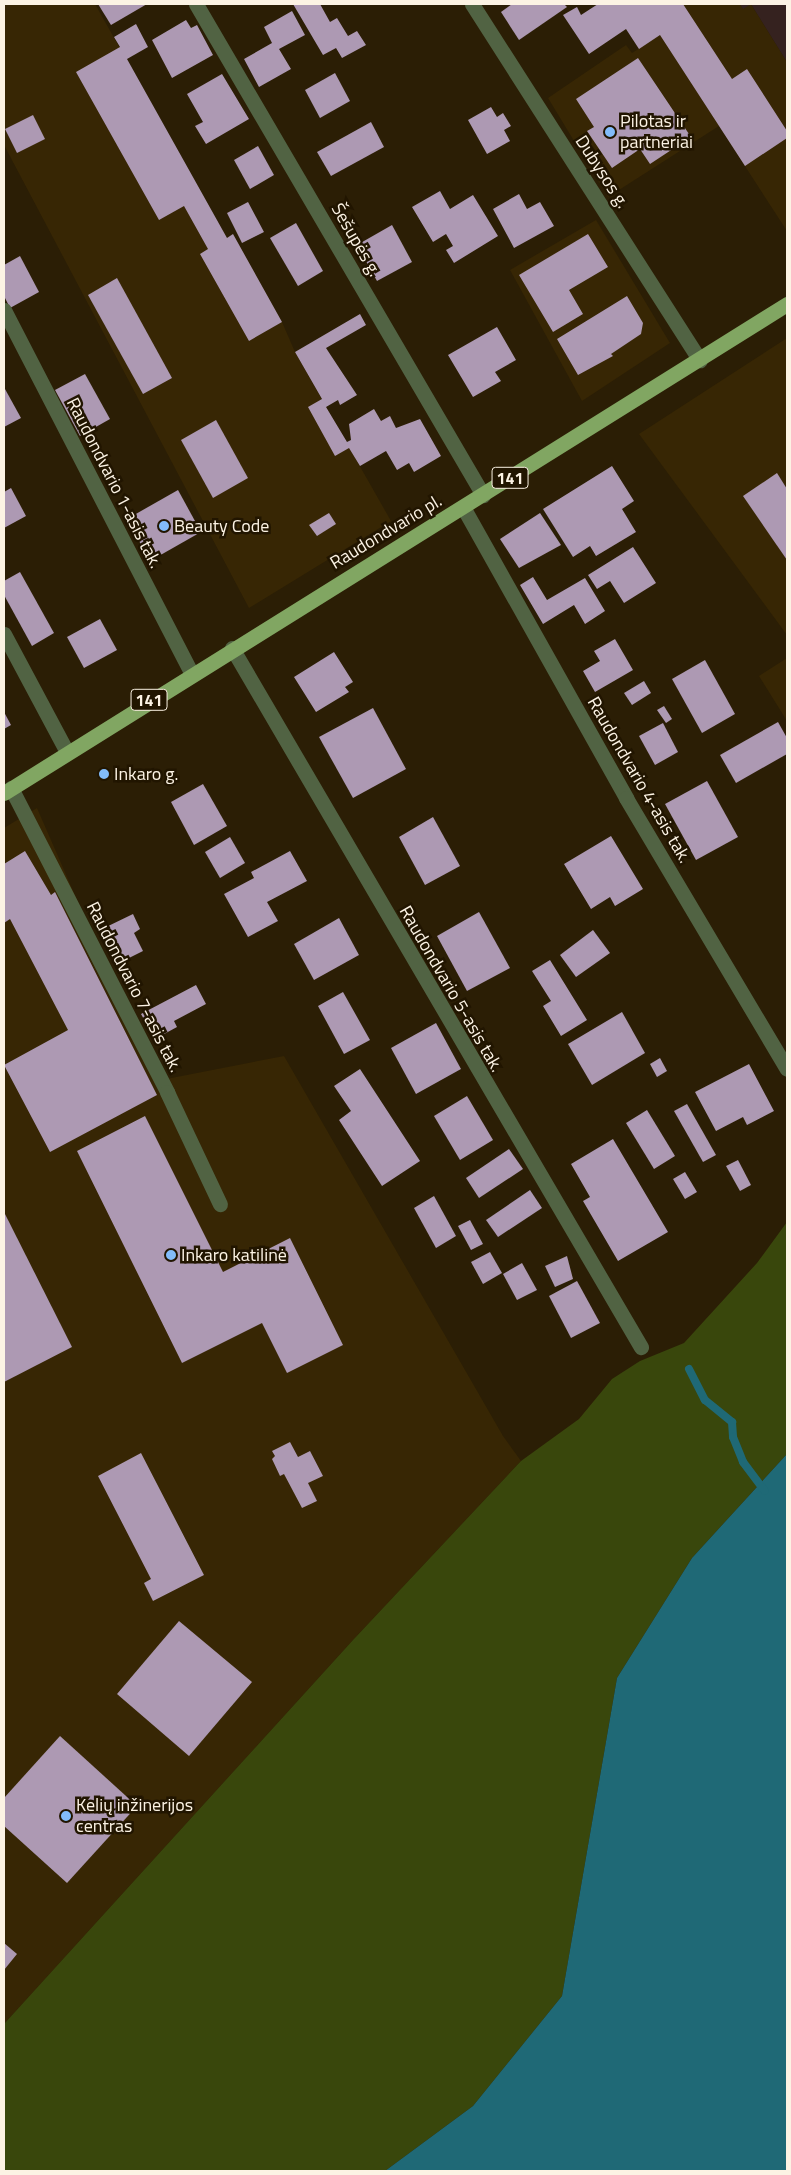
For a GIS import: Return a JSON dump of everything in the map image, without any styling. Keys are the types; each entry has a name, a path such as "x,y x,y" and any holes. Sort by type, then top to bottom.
{"main road":[{"name":"Raudondvario pl.","path":"7,790 232,648 483,495 787,304"}],"street":[{"name":"Šešupės g.","path":"196,4 483,495"},
{"name":"Dubysos g.","path":"472,4 700,360"},
{"name":"Raudondvario 1-asis tak.","path":"4,310 192,674"},
{"name":"Raudondvario 4-asis tak.","path":"463,507 626,798 787,1069"},
{"path":"4,634 67,752"},
{"name":"Raudondvario 5-asis tak.","path":"232,648 641,1347"},
{"name":"Raudondvario 7-asis tak.","path":"7,790 167,1092 220,1204"}],"shaded area":[{"path":"4,4 95,4 227,238 233,234 282,322 295,352 391,521 249,608 4,145"},
{"path":"639,4 740,4 743,8 751,4 787,62 787,231 719,126 608,197 548,98 626,45 632,53 660,35"},
{"path":"740,4 751,4 743,9"},
{"path":"751,4 787,4 787,62"},
{"path":"596,220 670,343 582,401 510,270"},
{"path":"787,338 787,635 639,434"},
{"path":"787,658 787,721 759,676"},
{"path":"37,808 156,1081 284,1056 503,1436 521,1461 353,1640 4,2024 4,828"}],"green space":[{"path":"787,1222 787,1454 692,1558 617,1678 562,1996 473,2106 385,2171 4,2171 4,2024 353,1640 521,1461 579,1419 612,1379 640,1361 684,1343 757,1263"}],"water":[{"path":"787,1454 787,2171 385,2171 473,2106 562,1996 617,1678 692,1558"}],"building":[{"path":"98,4 147,4 111,25"},
{"path":"293,4 320,4 330,22 337,18 348,36 357,31 366,45 342,58 336,48 323,55"},
{"path":"512,4 564,4 567,7 519,40 501,12"},
{"path":"598,4 683,4 732,79 747,69 787,131 787,138 745,166 660,35 639,49 626,29 589,54 563,15 577,7 581,15"},
{"path":"292,11 305,35 279,49 291,69 259,87 244,59 272,43 264,27"},
{"path":"186,20 191,28 197,25 213,55 172,78 152,40"},
{"path":"136,24 148,47 127,59 227,238 233,234 282,322 249,341 200,254 208,249 184,206 159,220 76,72 120,47 114,37"},
{"path":"638,58 691,137 650,164 640,149 612,168 587,131 594,127 576,99"},
{"path":"335,73 350,101 320,118 305,90"},
{"path":"222,74 249,119 206,144 195,126 203,122 187,94"},
{"path":"491,107 497,117 503,113 511,126 504,130 510,141 487,154 468,120"},
{"path":"33,115 45,139 17,153 5,129"},
{"path":"371,122 384,147 331,176 317,152"},
{"path":"258,146 274,175 250,189 234,160"},
{"path":"440,191 450,209 473,195 498,236 454,263 446,250 453,246 446,234 433,242 412,207"},
{"path":"519,194 527,209 540,202 554,226 514,248 493,209"},
{"path":"248,202 264,232 242,243 227,213"},
{"path":"296,223 323,271 298,286 270,238"},
{"path":"392,225 412,262 377,281 357,245"},
{"path":"588,234 608,267 569,290 583,314 553,332 519,275"},
{"path":"20,256 39,292 10,308 4,296 4,265"},
{"path":"117,278 172,378 143,394 88,295"},
{"path":"627,296 643,323 641,334 611,354 613,356 578,375 557,339"},
{"path":"360,314 366,325 326,348 357,395 340,405 338,400 326,407 347,442 351,440 349,424 374,409 381,421 390,416 396,428 420,419 441,456 414,472 409,463 397,470 386,451 360,466 349,448 335,456 308,407 322,399 295,352"},
{"path":"497,327 516,360 495,372 501,381 473,397 448,355"},
{"path":"85,374 110,419 80,436 55,390"},
{"path":"4,390 21,418 4,427"},
{"path":"216,420 248,478 213,498 181,440"},
{"path":"612,466 634,501 622,509 636,532 596,556 590,546 573,557 543,509"},
{"path":"777,473 787,489 787,560 743,496"},
{"path":"11,488 26,516 4,528 4,492"},
{"name":"Beauty Code","path":"178,490 201,532 150,561 127,519"},
{"path":"329,513 336,524 317,536 309,525"},
{"path":"540,513 561,545 519,568 500,539"},
{"path":"633,547 656,583 624,603 610,581 597,589 588,575"},
{"path":"20,572 54,633 32,646 4,595 4,581"},
{"path":"533,577 547,600 585,578 605,611 585,624 574,605 543,624 520,585"},
{"path":"100,619 117,650 84,668 67,637"},
{"path":"615,639 633,670 595,692 583,671 600,661 594,651"},
{"path":"334,652 353,682 345,687 349,692 316,712 294,677"},
{"path":"705,660 735,714 702,733 672,679"},
{"path":"644,681 651,693 632,705 624,693"},
{"path":"664,706 672,719 666,723 657,710"},
{"path":"373,708 406,769 353,798 319,737"},
{"path":"4,712 11,725 4,729"},
{"path":"778,722 787,738 787,754 736,783 720,755"},
{"path":"663,723 678,752 655,765 639,736"},
{"path":"707,781 738,837 696,860 665,804"},
{"path":"203,784 227,826 194,845 171,802"},
{"path":"433,817 460,866 425,885 399,837"},
{"path":"611,836 643,889 615,906 610,897 591,909 564,864"},
{"path":"230,837 245,863 220,878 205,852"},
{"path":"25,851 51,895 55,892 157,1095 50,1152 4,1065 68,1030 10,919 4,923 4,864"},
{"path":"290,851 307,881 267,902 278,921 248,937 224,894 254,878 251,872"},
{"path":"479,912 510,968 467,991 437,936"},
{"path":"133,914 140,929 134,933 143,951 117,964 100,930"},
{"path":"339,918 359,955 314,980 294,944"},
{"path":"593,930 610,953 576,977 560,955"},
{"path":"550,960 587,1020 561,1036 543,1006 551,1001 532,971"},
{"path":"196,985 206,1004 174,1021 177,1027 155,1039 141,1014"},
{"path":"343,992 370,1040 344,1054 318,1006"},
{"path":"622,1012 645,1053 592,1085 568,1044"},
{"path":"436,1023 461,1069 416,1094 391,1048"},
{"path":"660,1058 667,1071 657,1077 650,1064"},
{"path":"749,1064 774,1111 747,1125 743,1117 716,1131 695,1092"},
{"path":"360,1069 420,1161 382,1186 339,1120 351,1111 334,1086"},
{"path":"467,1096 493,1140 460,1160 434,1116"},
{"path":"687,1104 716,1155 703,1162 674,1111"},
{"path":"647,1110 675,1156 654,1169 626,1123"},
{"name":"Inkaro katilinė","path":"145,1116 223,1272 290,1238 343,1345 287,1373 262,1323 182,1363 77,1151"},
{"path":"613,1139 668,1232 618,1261 583,1201 590,1197 571,1164"},
{"path":"509,1149 523,1169 479,1198 466,1178"},
{"path":"738,1160 751,1185 740,1191 726,1166"},
{"path":"685,1172 697,1192 685,1199 673,1179"},
{"path":"530,1190 542,1208 498,1237 486,1220"},
{"path":"434,1196 456,1236 436,1248 414,1208"},
{"path":"4,1212 72,1347 4,1382"},
{"path":"470,1220 483,1244 471,1250 458,1226"},
{"path":"490,1252 502,1273 483,1284 471,1262"},
{"path":"567,1256 573,1279 555,1287 545,1266"},
{"path":"522,1263 537,1290 517,1300 503,1274"},
{"path":"577,1281 600,1323 571,1338 549,1296"},
{"path":"290,1442 298,1457 310,1451 323,1476 308,1483 317,1501 302,1508 284,1474 280,1476 272,1459 275,1456 272,1451"},
{"path":"141,1453 204,1575 153,1601 144,1583 151,1579 98,1476"},
{"path":"179,1621 252,1682 189,1756 117,1694"},
{"name":"Kelių inžinerijos centras","path":"60,1736 137,1806 67,1883 4,1826 4,1798"},
{"path":"4,1943 17,1954 4,1970"}],"waterway":[{"path":"689,1369 705,1400 732,1422 733,1437 743,1462 765,1491"}],"place":[{"name":"Pilotas ir partneriai","path":"610,132"},
{"name":"Beauty Code","path":"164,526"},
{"name":"Inkaro g.","path":"104,774"},
{"name":"Inkaro katilinė","path":"171,1255"},
{"name":"Kelių inžinerijos centras","path":"66,1816"}]}
